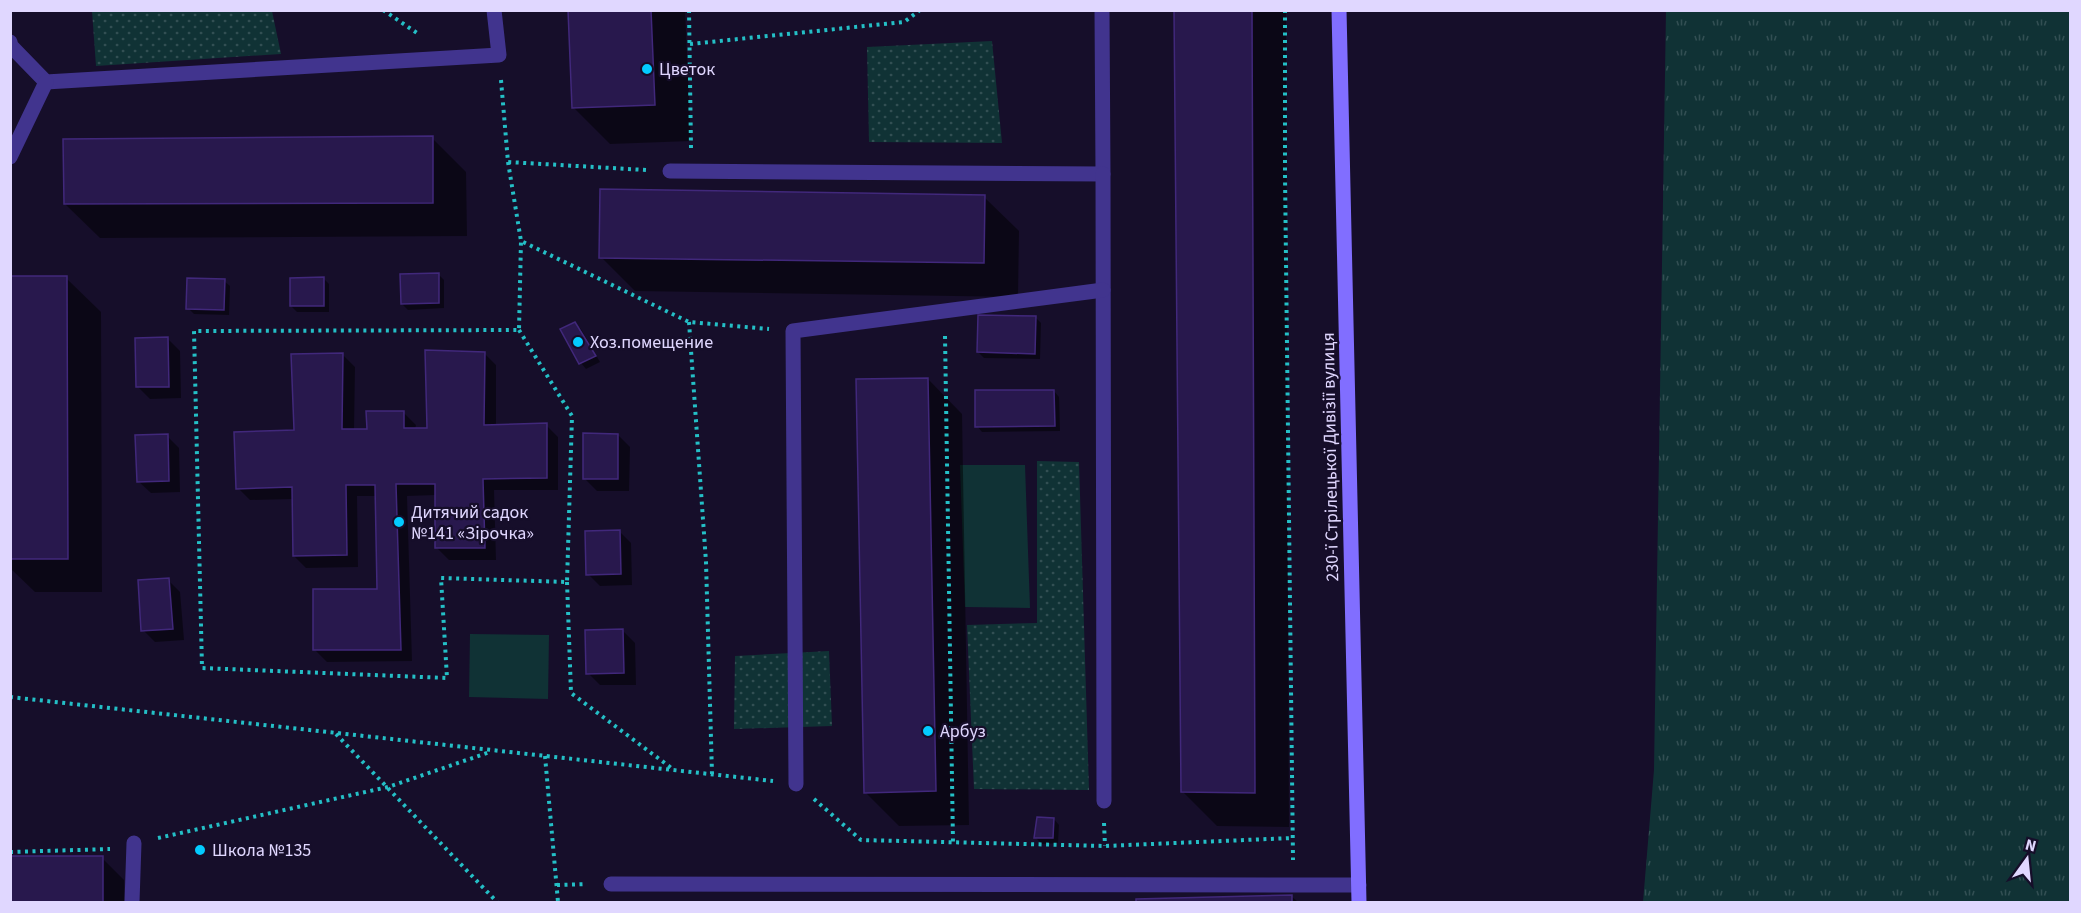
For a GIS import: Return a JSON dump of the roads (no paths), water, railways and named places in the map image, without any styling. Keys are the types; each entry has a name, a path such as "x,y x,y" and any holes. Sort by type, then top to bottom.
{"street":[{"name":"230-ї Стрілецької Дивізії вулиця","path":"1339,10 1359,903"}],"lane":[{"path":"10,42 11,46 46,82 498,55 494,10"},
{"path":"1102,10 1104,801"},
{"path":"10,158 46,82"},
{"path":"670,171 1103,174"},
{"path":"796,784 793,331 1103,290"},
{"path":"132,903 134,843"},
{"path":"611,884 1359,885"}],"place":[{"name":"Цветок","path":"647,69"},
{"name":"Хоз.помещение","path":"578,342"},
{"name":"Дитячий садок №141 «Зiрочка»","path":"399,522"},
{"name":"Арбуз","path":"928,731"},
{"name":"Школа №135","path":"200,850"}]}
